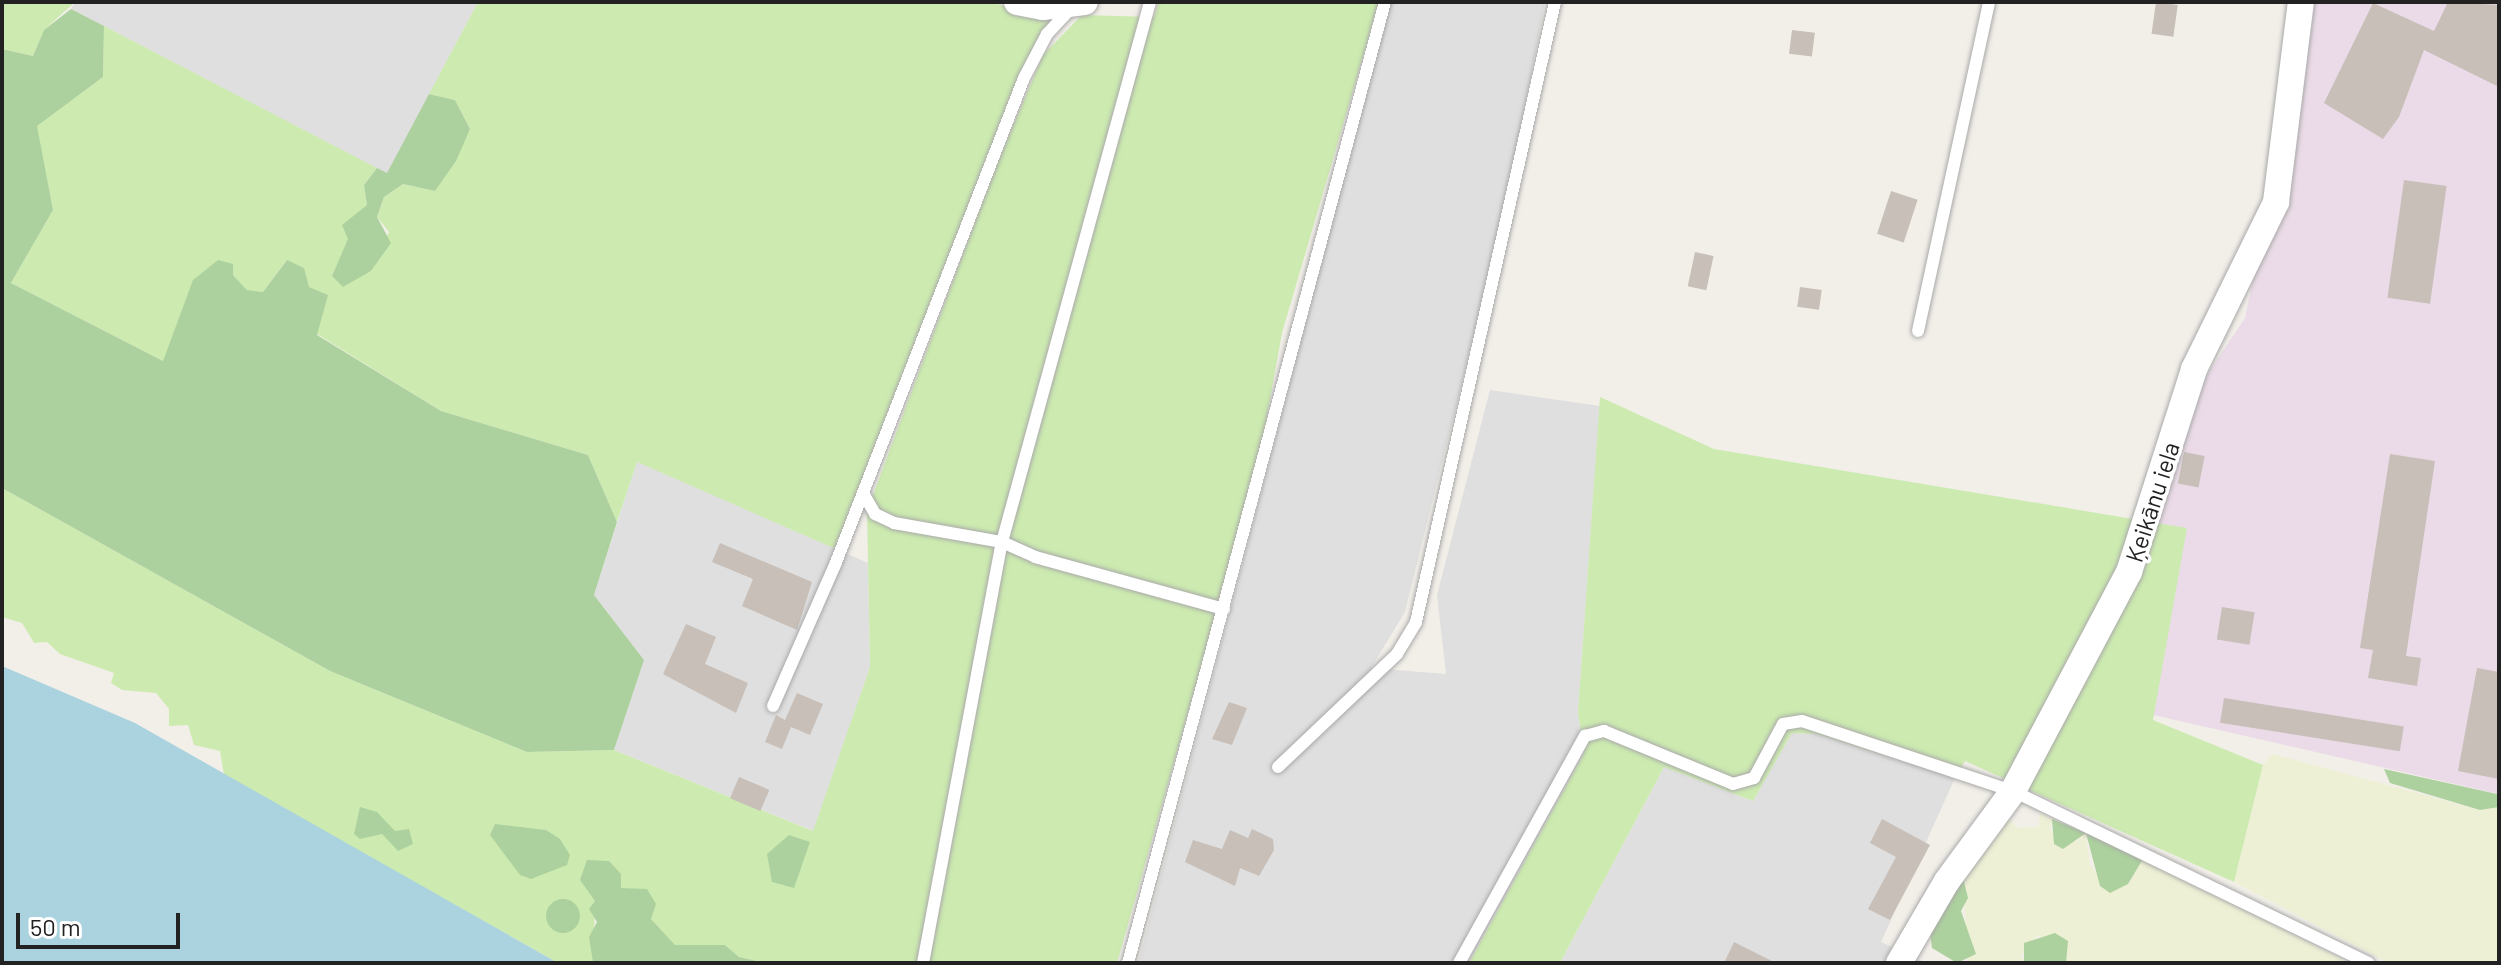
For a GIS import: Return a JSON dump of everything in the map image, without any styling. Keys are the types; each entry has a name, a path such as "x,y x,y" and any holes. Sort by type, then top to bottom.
{"street":[{"path":"1017,2 1079,4"},
{"name":"Ķeikānu iela","path":"1899,963 1947,881 2013,791 2129,572 2194,369 2276,202 2301,2"}],"lane":[{"path":"923,963 1002,542 1150,2"},
{"path":"1128,963 1385,2"},
{"path":"1278,767 1397,654 1416,622 1555,2"},
{"path":"1918,331 1989,2"},
{"path":"773,706 863,493 1024,78 1047,34 1079,4"},
{"path":"863,493 875,514 894,523 1002,542 1035,557 1224,609"},
{"path":"1459,963 1585,736 1604,731 1733,784 1754,778 1783,724 1802,721 2013,791 2369,963"}],"shaded area":[{"path":"75,2 478,2 387,174 71,9"},
{"path":"1390,2 1545,2 1508,196 1405,612 1371,668 1446,674 1437,595 1490,390 1600,406 1578,713 1584,753 1469,963 1138,963"},
{"path":"2309,2 2499,2 2499,794 2079,698 2208,373 2245,318"},
{"path":"637,461 868,563 870,667 814,831 614,750 644,660 594,595"},
{"path":"1792,733 1817,734 1955,778 1881,942 1926,963 1560,963 1664,767 1753,801"}],"green space":[{"path":"2,2 75,2 44,30 33,56 2,49"},
{"path":"478,2 989,2 1051,18 838,550 637,462 617,522 588,455 441,411 317,334 304,268 286,261 263,292 248,291 233,275 163,361 11,283 53,210 36,126 103,77 104,26 377,168 364,185 367,205 332,276 351,279 371,271 389,232 377,217 384,197 403,184 435,191 470,129 455,100 429,94"},
{"path":"1159,2 1379,2 1282,333 1258,466 1117,963 766,963 739,957 725,945 675,946 651,919 595,902 593,963 558,963 224,775 220,751 194,745 188,725 169,726 169,709 156,693 122,690 111,683 114,673 60,654 47,642 34,643 22,623 2,617 2,488 330,671 527,752 614,750 813,831 870,667 867,511 996,166 1043,55 1082,15 1154,17"},
{"path":"71,9 104,26 103,77 37,126 53,210 11,283 163,361 193,280 218,260 233,264 233,275 247,290 263,292 287,260 304,268 309,287 328,295 317,335 441,411 588,455 617,522 594,595 644,660 614,750 527,752 330,671 2,488 2,49 33,56 44,30"},
{"path":"429,94 455,100 470,129 456,161 435,191 403,184 384,197 377,217 391,243 371,271 343,287 332,276 348,239 342,225 367,205 364,185 377,168 387,173"},
{"path":"1600,397 1714,449 2187,528 2153,720 2263,765 2234,882 1965,761 1955,778 1817,734 1792,733 1753,801 1664,767 1560,963 1469,963 1584,753 1578,713"},
{"path":"2273,754 2480,810 2499,807 2499,963 2389,963 2234,882 2263,765"},
{"path":"2384,769 2497,794 2499,807 2480,810 2390,783"},
{"path":"360,807 377,812 395,831 409,829 413,844 398,851 382,834 360,839 354,834"},
{"path":"2040,813 2052,819 2050,830 2076,841 2086,833 2090,865 2100,877 2128,884 2143,859 2349,963 2066,963 2038,935 2021,956 2024,963 1962,963 1968,961 1963,878 2006,815 2017,828 2039,827"},
{"path":"2052,819 2086,833 2063,849 2054,844"},
{"path":"495,824 546,830 560,839 570,855 567,865 531,879 520,875 490,835"},
{"path":"2086,833 2143,859 2128,884 2110,893 2100,886"},
{"path":"789,835 810,842 794,888 772,882 767,854"},
{"path":"587,860 609,861 621,874 621,888 647,889 656,904 651,919 675,945 725,945 739,957 766,963 593,963 589,937 597,922 589,909 595,901 580,880"},
{"path":"1963,878 1968,898 1961,911 1976,954 1957,963 1932,948 1929,925"},
{"path":"563,899 575,904 580,916 575,928 563,933 551,928 546,916 551,904"},
{"path":"2055,933 2068,941 2066,963 2024,963 2024,943"}],"water":[{"path":"2,666 135,723 558,963 2,963"}],"building":[{"path":"2156,2 2178,5 2173,37 2152,34"},
{"path":"2448,2 2499,5 2499,87 2424,50 2399,117 2383,139 2324,103 2373,3 2434,31"},
{"path":"1792,30 1815,33 1812,57 1789,54"},
{"path":"2404,180 2447,186 2430,304 2387,298"},
{"path":"1891,191 1918,200 1904,242 1877,234"},
{"path":"1695,252 1714,256 1706,290 1688,286"},
{"path":"1800,287 1822,290 1819,310 1797,307"},
{"path":"2184,452 2205,456 2199,487 2178,483"},
{"path":"2390,454 2435,461 2406,656 2421,658 2417,686 2368,678 2373,650 2360,648"},
{"path":"720,543 812,582 797,630 742,606 753,579 712,562"},
{"path":"2222,607 2255,612 2249,645 2217,640"},
{"path":"686,624 716,637 705,664 748,683 736,713 663,674"},
{"path":"2477,668 2499,672 2499,779 2458,771"},
{"path":"797,693 823,704 810,735 791,727 782,749 765,742 776,715 785,720"},
{"path":"2224,698 2404,726 2400,751 2220,723"},
{"path":"1229,702 1247,708 1232,745 1212,739"},
{"path":"739,777 769,790 760,811 730,798"},
{"path":"1882,819 1930,845 1890,920 1868,909 1896,857 1870,843"},
{"path":"1252,829 1273,839 1274,850 1259,876 1240,868 1235,886 1185,862 1193,840 1222,849 1230,830 1248,838"},
{"path":"1734,942 1776,963 1724,963"}]}
